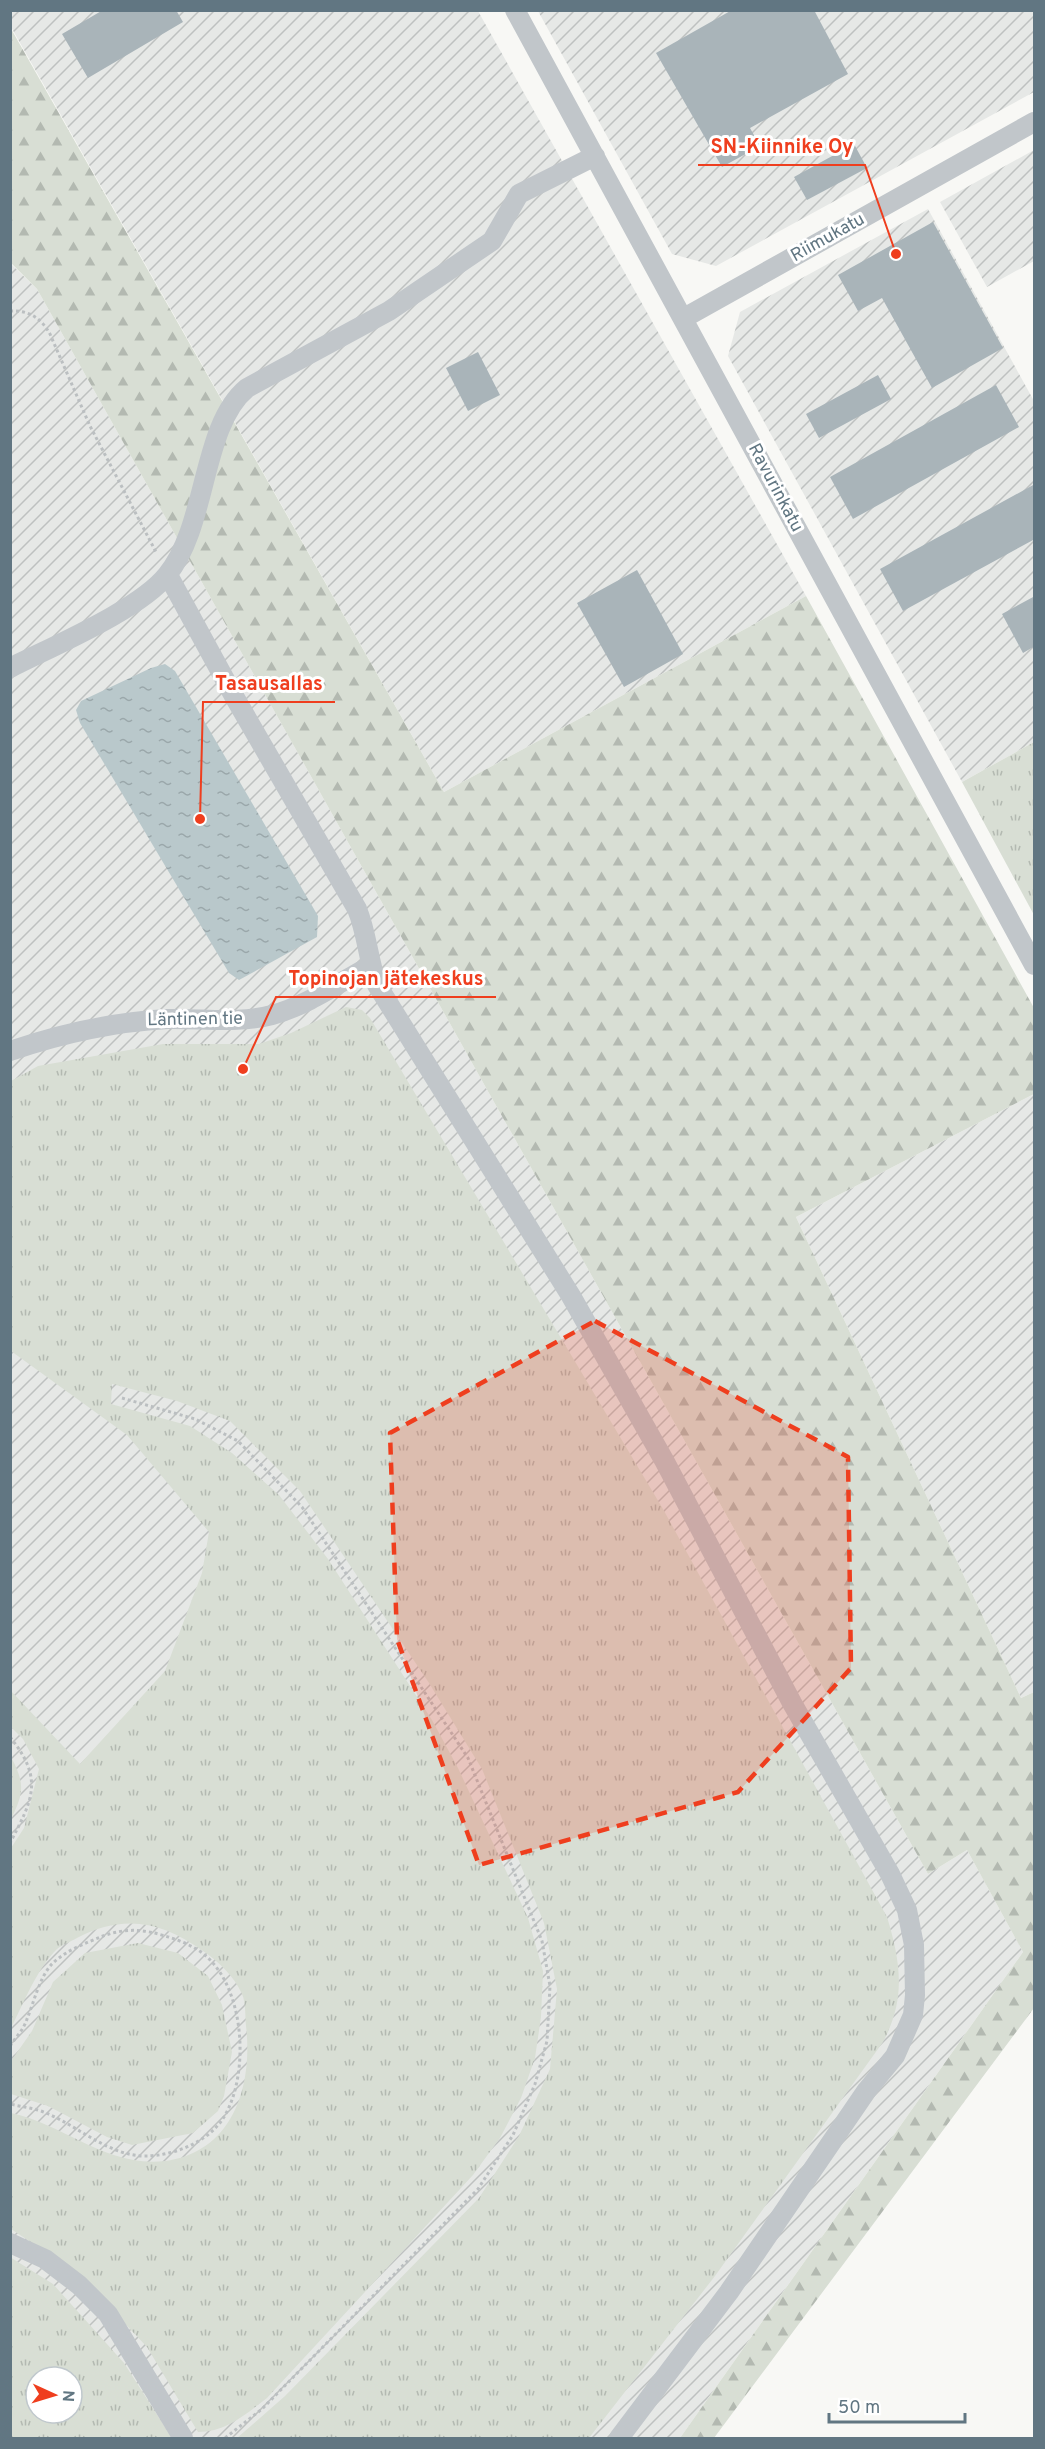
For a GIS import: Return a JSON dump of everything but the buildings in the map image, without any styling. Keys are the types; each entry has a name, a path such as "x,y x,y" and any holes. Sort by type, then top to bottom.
{"street":[{"name":"Ravurinkatu","path":"515,10 1035,965"},
{"name":"Riimukatu","path":"684,318 1035,122"},
{"path":"10,668 135,602 168,574 191,529 220,434 234,399 247,388 388,311 492,241 519,194 594,156"},
{"path":"168,574 235,698 357,909 365,929 370,966 377,985 571,1296 665,1462 792,1704 890,1874 907,1910 914,1945 915,1995 913,2015 895,2056 861,2100 729,2292 619,2439"},
{"name":"Läntinen tie","path":"10,1052 39,1041 133,1022 246,1020 273,1015 370,966"},
{"path":"10,2243 45,2259 79,2285 108,2314 183,2439"}],"path":[{"path":"10,311 22,310 42,320 50,333 90,426 168,574"},
{"path":"122,1398 195,1419 238,1441 302,1507 468,1758 542,1941 550,1986 547,2041 535,2084 513,2135 478,2189 262,2409 225,2439"},
{"path":"10,1737 27,1758 31,1778 31,1801 10,1843"},
{"path":"10,2046 26,2022 36,1994 51,1965 86,1943 113,1932 142,1929 175,1939 200,1951 218,1971 231,1992 241,2039 237,2087 224,2118 211,2132 183,2150 145,2156 122,2152 45,2112 10,2104"}],"highlighted area":[{"path":"595,1321 848,1457 851,1668 738,1792 479,1865 397,1639 390,1433"}],"shaded area":[{"path":"10,11 478,11 806,596 444,792 11,27"},
{"path":"538,11 1034,11 1034,92 716,266 672,254"},
{"path":"1034,150 1034,261 987,287 940,202"},
{"path":"928,209 1034,401 1034,742 962,782 728,356 740,312"},
{"path":"10,263 37,289 928,1874 967,1850 1023,1952 680,2438 11,2438"},
{"path":"1034,1094 1034,1692 1021,1698 796,1217"}],"green space":[{"path":"10,27 444,792 806,596 1034,1008 1034,1094 796,1217 1021,1698 1034,1692 1034,2008 714,2438 680,2438 1023,1952 967,1850 928,1874 37,289 11,263"},
{"path":"1034,742 1034,915 962,782"},
{"path":"346,1007 362,1010 370,1018 663,1509 887,1917 896,1950 898,1996 883,2042 715,2276 589,2438 237,2438 285,2396 479,2198 519,2136 550,2069 557,1989 544,1923 482,1769 429,1683 300,1491 230,1421 177,1401 112,1384 111,1404 190,1426 232,1453 279,1495 328,1559 432,1720 458,1768 528,1918 543,1971 541,2017 535,2058 521,2098 500,2138 473,2175 267,2398 243,2416 218,2429 198,2432 147,2347 76,2272 11,2229 11,2113 49,2126 86,2144 124,2158 165,2161 188,2155 207,2145 234,2113 246,2071 247,2049 244,2001 239,1987 226,1970 187,1941 157,1927 142,1924 110,1926 94,1930 57,1949 37,1977 11,2028 11,1848 24,1828 39,1769 23,1739 11,1727 11,1691 80,1764 165,1671 202,1573 209,1532 127,1435 11,1351 11,1081 38,1066 163,1044 259,1044 291,1033"},
{"path":"11,1757 19,1774 21,1788 11,1819"},
{"path":"138,1943 178,1953 208,1976 222,2005 232,2052 224,2096 218,2111 193,2133 132,2145 107,2137 48,2106 11,2094 11,2061 32,2031 53,1982 85,1953"},
{"path":"10,2257 53,2284 124,2363 172,2438 11,2438"}],"water":[{"path":"165,664 175,671 318,916 317,937 239,980 229,973 80,723 76,710 81,701 151,668"}],"place":[{"name":"SN-Kiinnike Oy","path":"896,254"},
{"name":"Tasausallas","path":"200,819"},
{"name":"Topinojan jätekeskus","path":"243,1069"}]}
